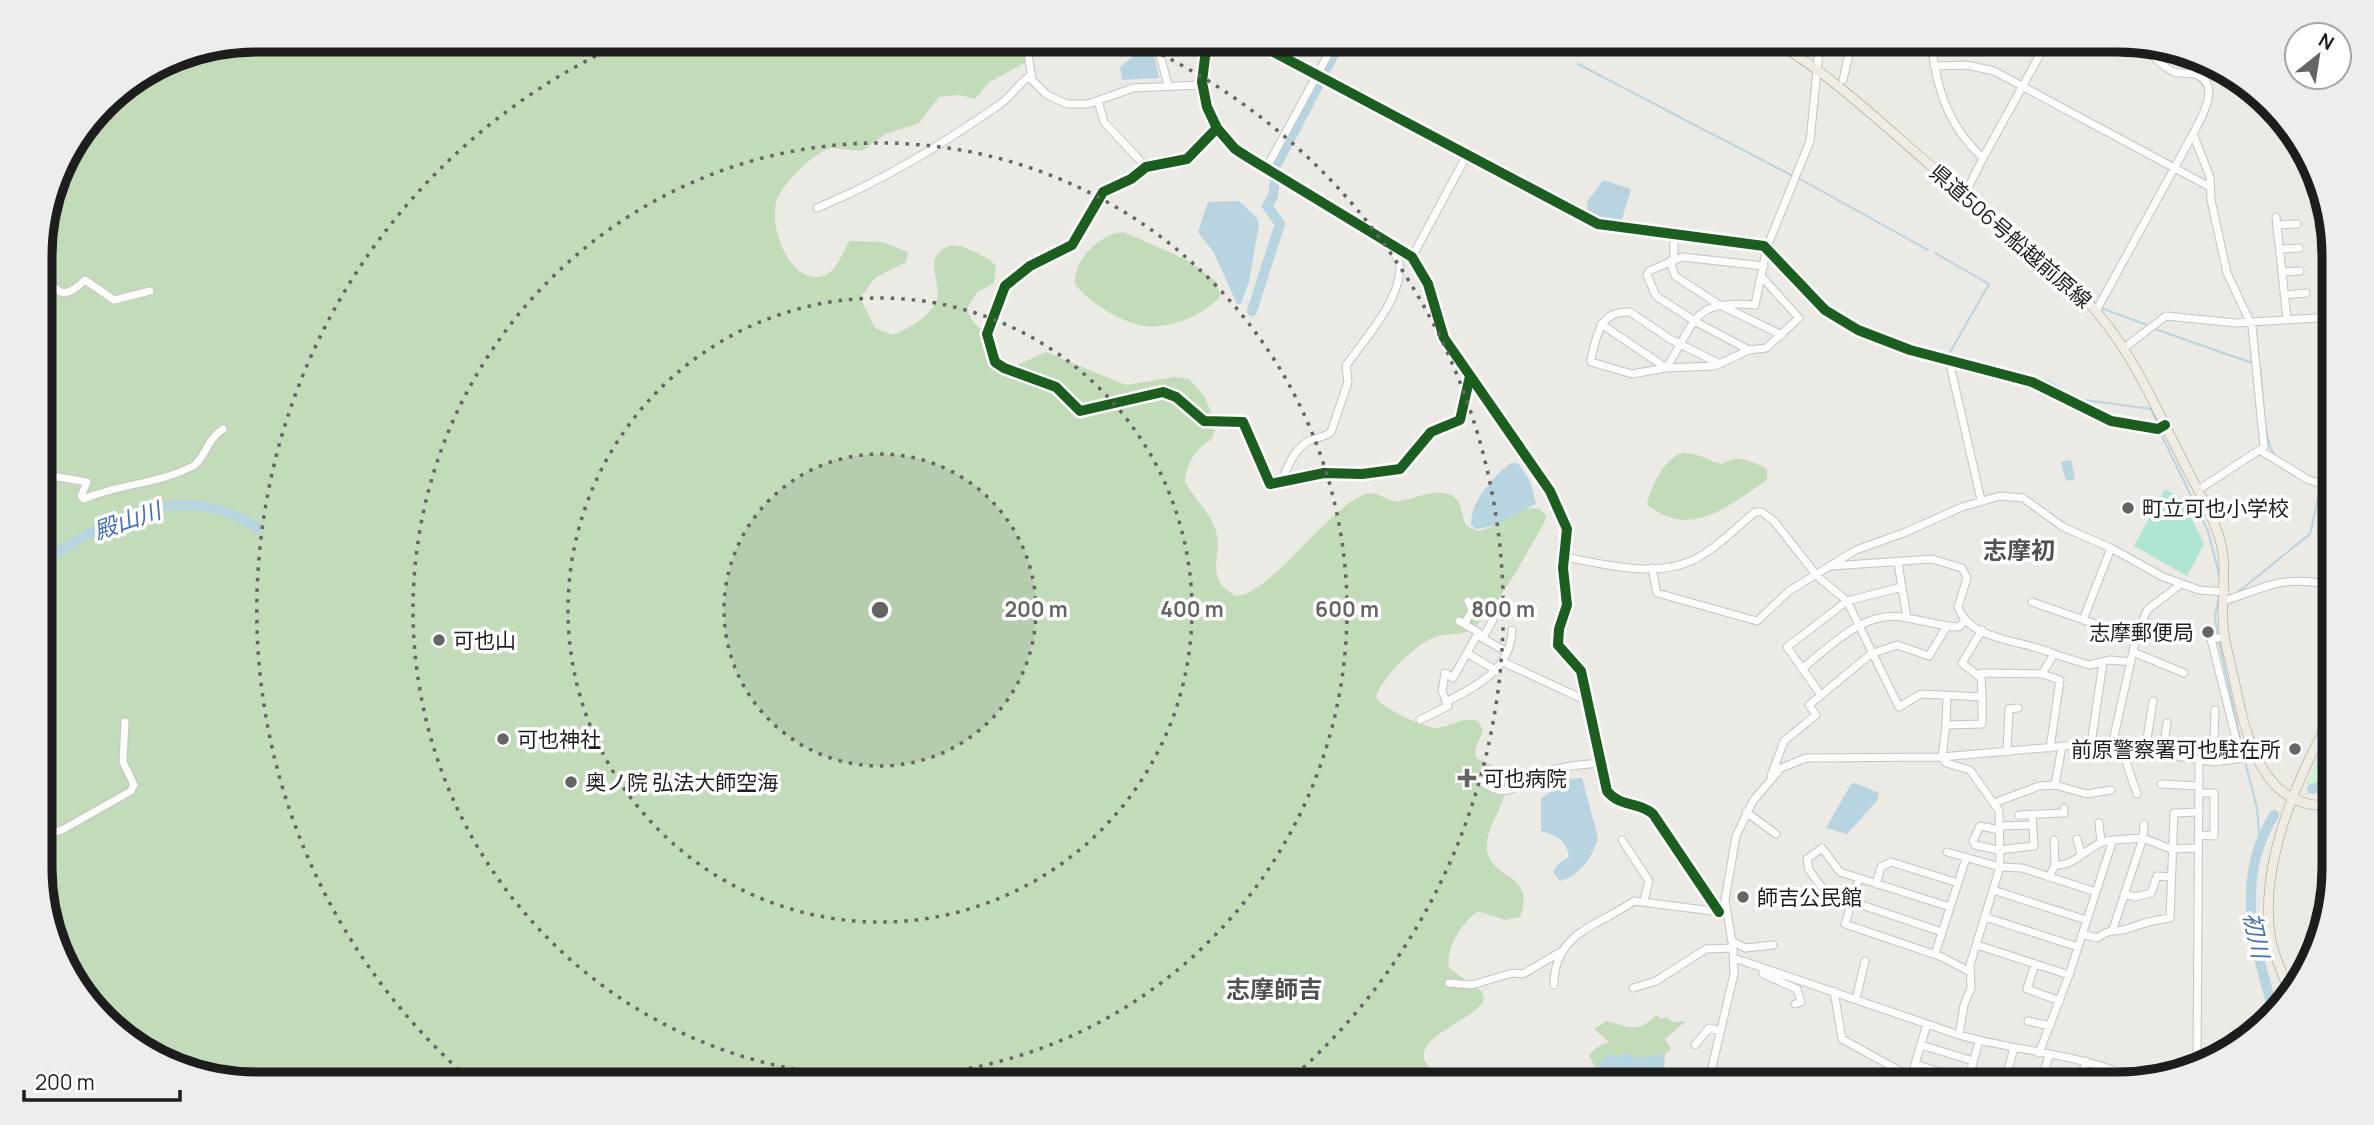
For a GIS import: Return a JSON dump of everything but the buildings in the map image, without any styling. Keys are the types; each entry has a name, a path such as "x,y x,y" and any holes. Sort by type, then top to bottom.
{"main road":[{"name":"県道506号船越前原線","path":"1790,52 1816,70 2098,307 2124,348 2165,425 2198,490 2222,546 2225,637 2255,757 2269,780 2291,796"},
{"path":"2286,983 2273,945 2269,903 2291,796 2322,735"},
{"path":"2291,796 2322,805"}],"street":[{"path":"1027,52 1030,76 1055,100 1077,105 1098,101 1133,88 1202,85"},
{"path":"1159,52 1168,85"},
{"path":"1207,52 1202,85 1217,128 1235,149 1412,257 1428,284 1444,338 1560,508 1567,529 1567,605 1557,638 1562,651 1581,671 1600,763 1611,796 1653,814 1723,913 1733,945 1733,983 1710,1072"},
{"path":"1273,52 1598,224 1674,236 1728,239 1767,247 1802,287 1835,318 1883,340 2032,382 2111,422 2158,429 2165,425"},
{"path":"1266,169 1329,52"},
{"path":"1666,368 1694,320 1718,304 1755,305 1767,247 1810,141 1818,52"},
{"path":"1843,80 1849,52"},
{"path":"1932,52 1938,88 1955,128 1983,158"},
{"path":"1965,194 2042,52"},
{"path":"2098,307 2193,134 2210,95 2205,79 2194,74 2173,71 2155,56"},
{"path":"1934,66 1985,68 2208,186"},
{"path":"2194,74 2198,69"},
{"path":"817,208 893,175 944,144 1003,103 1012,90 1030,76"},
{"path":"1098,101 1104,122 1146,167"},
{"path":"1217,128 1187,159 1146,167 1131,179 1103,192 1072,245 1030,265 1005,286 988,327 989,350 995,362 1004,368 1056,387 1080,411 1163,392 1176,397 1204,421 1243,422 1270,484 1324,473 1362,474 1400,469 1431,432 1460,420 1470,376"},
{"path":"2193,134 2210,177 2208,186 2227,273 2250,323 2265,441 2261,451 2241,460 2198,490"},
{"path":"1412,257 1467,155"},
{"path":"2287,318 2277,221 2297,224"},
{"path":"1674,236 1672,260 1675,276 1718,304 1782,335"},
{"path":"1282,480 1293,457 1308,441 1324,437 1331,432 1348,382 1346,366 1384,312 1395,288 1399,263 1392,250 1393,244"},
{"path":"2280,249 2300,248"},
{"path":"1749,350 1656,296 1649,271 1672,260 1725,260 1764,266"},
{"path":"2282,272 2300,271"},
{"path":"1720,364 1681,345 1630,312 1613,313 1601,324 1591,362 1632,374 1666,368 1699,368 1720,364 1749,350 1766,348 1799,318 1762,277"},
{"path":"53,284 66,294 77,290 85,280 114,300 150,291"},
{"path":"2284,295 2306,293"},
{"path":"2124,348 2166,316 2250,323 2322,317"},
{"path":"1601,324 1666,368"},
{"path":"1949,360 1981,500"},
{"path":"53,476 87,482 82,496 85,499 107,491 132,487 193,466 209,440 223,429"},
{"path":"2261,451 2295,473 2322,484"},
{"path":"1652,568 1657,593 1710,607 1751,622 1760,620 1789,592 1866,545 1906,533 1981,500 2020,496 2063,527 2181,584 2199,590 2225,596 2276,582 2322,583"},
{"path":"1565,557 1617,568 1652,568 1704,554 1757,511 1779,526 1817,576 1847,601 1899,706 1921,694 1982,697"},
{"path":"2083,620 2111,548"},
{"path":"1831,566 1898,564 1932,559 1962,568 1967,578 1958,607 1965,620 1982,630 2007,642 2041,648 2078,664 2103,663 2110,660 2131,662"},
{"path":"1898,564 1907,618"},
{"path":"2112,745 2136,638 2150,606 2175,591 2181,584"},
{"path":"1821,695 1787,646 1847,601 1902,587"},
{"path":"1468,601 1472,611 1462,622 1507,652"},
{"path":"2032,602 2136,638"},
{"path":"1802,669 1859,625 1896,615 1959,627 1965,620"},
{"path":"1420,720 1448,706 1442,691 1445,673 1453,678 1467,653 1493,620"},
{"path":"1771,777 1784,741 1816,715 1809,705 1871,654 1897,645 1929,656 1947,625"},
{"path":"1446,702 1497,671 1507,652 1512,630"},
{"path":"1981,678 1962,663 1982,630"},
{"path":"2225,637 2211,639 2239,759"},
{"path":"2133,652 2184,673"},
{"path":"1467,653 1497,671"},
{"path":"2042,674 2054,654"},
{"path":"1503,662 1587,701"},
{"path":"2091,744 2103,663"},
{"path":"1946,725 1982,724 1981,673 2042,674 2060,680 2050,748"},
{"path":"1947,695 1942,757 1946,763 1970,770 1994,803 2000,828 2000,867 1976,945 1970,972 1971,988 1964,1005 1959,1035"},
{"path":"2145,752 2153,701"},
{"path":"2007,752 2009,709 2018,708"},
{"path":"2213,762 2215,710"},
{"path":"52,833 131,791 134,785 123,762 125,722"},
{"path":"2162,755 2168,723"},
{"path":"1723,913 1736,836 1746,812 1780,768 1806,758 1942,757 2091,744 2112,745 2199,761 2255,757"},
{"path":"2055,785 2062,746"},
{"path":"2121,747 2137,794"},
{"path":"2197,1056 2199,761"},
{"path":"1481,781 1496,791 1507,791 1540,774 1564,767 1600,763"},
{"path":"1994,803 2039,786 2055,785 2092,795 2111,790"},
{"path":"2161,785 2214,793 2214,836 2199,835"},
{"path":"2019,815 2064,813 2064,808"},
{"path":"2082,933 2098,938 2113,929 2129,930 2137,924 2170,918 2174,813 2199,811"},
{"path":"1746,812 1776,834"},
{"path":"2032,814 2033,825 2034,846 1998,850 1975,845 1973,841 1980,826 2000,828 2033,825"},
{"path":"2099,823 2101,842"},
{"path":"2113,929 2143,838 2144,824"},
{"path":"2054,865 2070,863 2101,842 2113,840 2143,838 2171,849 2198,848"},
{"path":"2077,839 2081,854"},
{"path":"1622,840 1649,881 1644,900"},
{"path":"2049,877 2054,865 2054,840"},
{"path":"2039,1053 2060,1001 2113,840"},
{"path":"1942,932 1826,893 1809,870 1807,859 1822,848 1840,872 1950,907"},
{"path":"1947,852 2000,867 2022,868 2096,892"},
{"path":"1935,954 1966,858"},
{"path":"1875,884 1881,867 1891,862 1958,883"},
{"path":"2124,894 2135,897 2151,893 2157,876 2170,877"},
{"path":"1859,878 1845,925 1935,954 1970,972"},
{"path":"1993,890 2086,920"},
{"path":"1814,901 1826,893"},
{"path":"1449,983 1472,985 1512,973 1523,974 1559,953 1572,938 1610,919 1634,901 1644,900 1723,913"},
{"path":"1985,917 2078,947"},
{"path":"1633,989 1656,981 1706,949 1733,945 1745,948 1773,946"},
{"path":"1976,945 2069,975"},
{"path":"1555,985 1559,953"},
{"path":"1734,958 1979,1041 2086,1061 2116,1072"},
{"path":"1856,999 1865,961"},
{"path":"2035,964 2027,989 2060,1001"},
{"path":"1763,968 1763,974 1797,989 1801,1003 1795,1004"},
{"path":"1834,990 1842,1039 1895,1072"},
{"path":"2028,1021 2050,1026"},
{"path":"1913,1072 1927,1024"},
{"path":"1695,1045 1709,1028 1720,1031"},
{"path":"1970,1072 1979,1041"},
{"path":"1921,1045 1973,1061"},
{"path":"2007,1072 2014,1048"},
{"path":"2044,1072 2049,1055"},
{"path":"2083,1072 2086,1061"},
{"path":"1915,1064 1938,1072"}],"green space":[{"path":"1037,52 1031,60 989,82 975,99 960,95 939,97 919,123 885,134 864,150 831,148 813,158 790,180 776,203 776,227 785,254 793,265 802,273 814,277 826,275 837,265 850,241 882,242 908,252 906,262 875,278 860,298 875,328 893,335 923,317 936,302 938,295 934,265 939,252 947,247 963,247 985,257 996,266 994,283 977,292 967,308 971,318 983,332 993,360 1002,372 1046,352 1126,385 1175,377 1189,379 1204,396 1217,425 1211,440 1193,457 1185,482 1215,528 1219,581 1236,596 1251,591 1267,580 1335,515 1366,494 1375,494 1392,501 1438,492 1452,495 1460,505 1466,525 1477,531 1485,530 1516,513 1532,508 1540,509 1546,516 1544,524 1506,588 1479,623 1469,630 1435,637 1418,646 1392,672 1376,697 1393,711 1429,727 1441,727 1467,720 1478,721 1483,730 1475,750 1476,758 1503,771 1508,777 1504,796 1489,833 1487,850 1497,867 1523,892 1524,903 1520,917 1505,920 1478,911 1466,922 1452,944 1449,968 1482,992 1484,999 1477,1009 1427,1046 1424,1057 1434,1072 243,1072 204,1066 178,1057 132,1030 112,1013 95,993 68,947 59,921 52,869 53,243 59,204 68,178 95,132 122,103 154,80 191,63 230,54"},
{"path":"1124,232 1187,260 1217,282 1220,296 1196,315 1176,323 1155,326 1126,321 1097,304 1075,284 1079,266 1090,249 1106,237"},
{"path":"1682,453 1699,455 1722,464 1734,459 1750,461 1767,469 1767,480 1709,515 1678,519 1663,515 1647,504 1649,497 1664,467"},
{"path":"2165,489 2182,499 2204,544 2187,576 2134,546"},
{"path":"2322,750 2322,780 2310,785 2306,783"},
{"path":"1656,1015 1661,1019 1667,1017 1673,1022 1686,1021 1665,1039 1671,1049 1661,1057 1595,1067 1589,1055 1609,1042 1594,1029 1606,1021 1638,1027"}],"water":[{"path":"1138,52 1153,52 1159,78 1122,80 1120,67"},
{"path":"1603,180 1631,189 1621,222 1598,218 1588,210 1587,202"},
{"path":"1239,201 1257,218 1259,225 1249,281 1241,304 1237,304 1214,253 1198,232 1208,202"},
{"path":"2071,460 2075,479 2066,481 2061,462"},
{"path":"1511,463 1518,463 1530,481 1536,504 1494,526 1476,529 1471,525 1478,499 1490,482"},
{"path":"1582,778 1598,838 1584,865 1573,875 1560,881 1553,872 1558,864 1569,857 1568,851 1560,840 1541,831 1541,799 1568,779"},
{"path":"1855,783 1879,793 1877,801 1847,834 1826,828 1851,784"},
{"path":"1625,1053 1637,1058 1665,1054 1664,1072 1597,1072 1600,1062 1609,1054 1617,1058"}],"waterway":[{"path":"1324,74 1335,52"},
{"path":"1578,64 1791,175"},
{"path":"1275,168 1319,84"},
{"path":"1800,179 1928,250"},
{"path":"1252,311 1280,224 1267,206 1273,196 1275,180"},
{"path":"1935,253 1989,284 1949,354 2013,372"},
{"path":"2101,308 2147,325"},
{"path":"2155,329 2252,363"},
{"path":"2260,366 2268,439 2276,457"},
{"path":"2019,374 2050,382 2077,399 2151,409 2158,423"},
{"path":"2161,434 2208,531 2220,578"},
{"path":"2238,592 2310,534 2320,490"},
{"name":"殿山川","path":"53,556 105,525 150,509 174,505 198,506 227,512 258,528"},
{"path":"2218,601 2215,617 2218,637"},
{"path":"2219,642 2244,757"},
{"path":"2245,762 2257,808 2260,845"},
{"name":"初川","path":"2312,789 2322,786"},
{"name":"初川","path":"2271,1003 2255,940 2251,890 2261,840 2274,815"}],"cycle path":[{"path":"1207,52 1202,82 1207,107 1217,128 1235,149 1412,257 1428,284 1444,338 1550,491 1567,529 1563,568 1567,605 1559,629 1558,645 1581,671 1607,791 1617,800 1653,814 1719,912"},
{"path":"1274,52 1598,224 1764,246 1825,310 1858,330 1910,350 2032,382 2111,421 2158,429 2165,425"},
{"path":"1217,128 1187,159 1146,167 1131,179 1103,192 1072,245 1030,266 1005,286 987,334 995,362 1004,368 1056,387 1080,411 1163,392 1176,397 1204,421 1243,422 1270,484 1324,473 1362,474 1400,469 1431,432 1460,420 1470,376"}],"place":[{"name":"町立可也小学校","path":"2128,508"},
{"name":"志摩郵便局","path":"2208,632"},
{"name":"可也山","path":"439,640"},
{"name":"可也神社","path":"503,739"},
{"name":"前原警察署可也駐在所","path":"2295,749"},
{"name":"可也病院","path":"1467,778"},
{"name":"奥ノ院 弘法大師空海","path":"571,782"},
{"name":"師吉公民館","path":"1743,897"}],"district":[{"name":"志摩初","path":"2019,549"},
{"name":"志摩師吉","path":"1274,988"}]}
